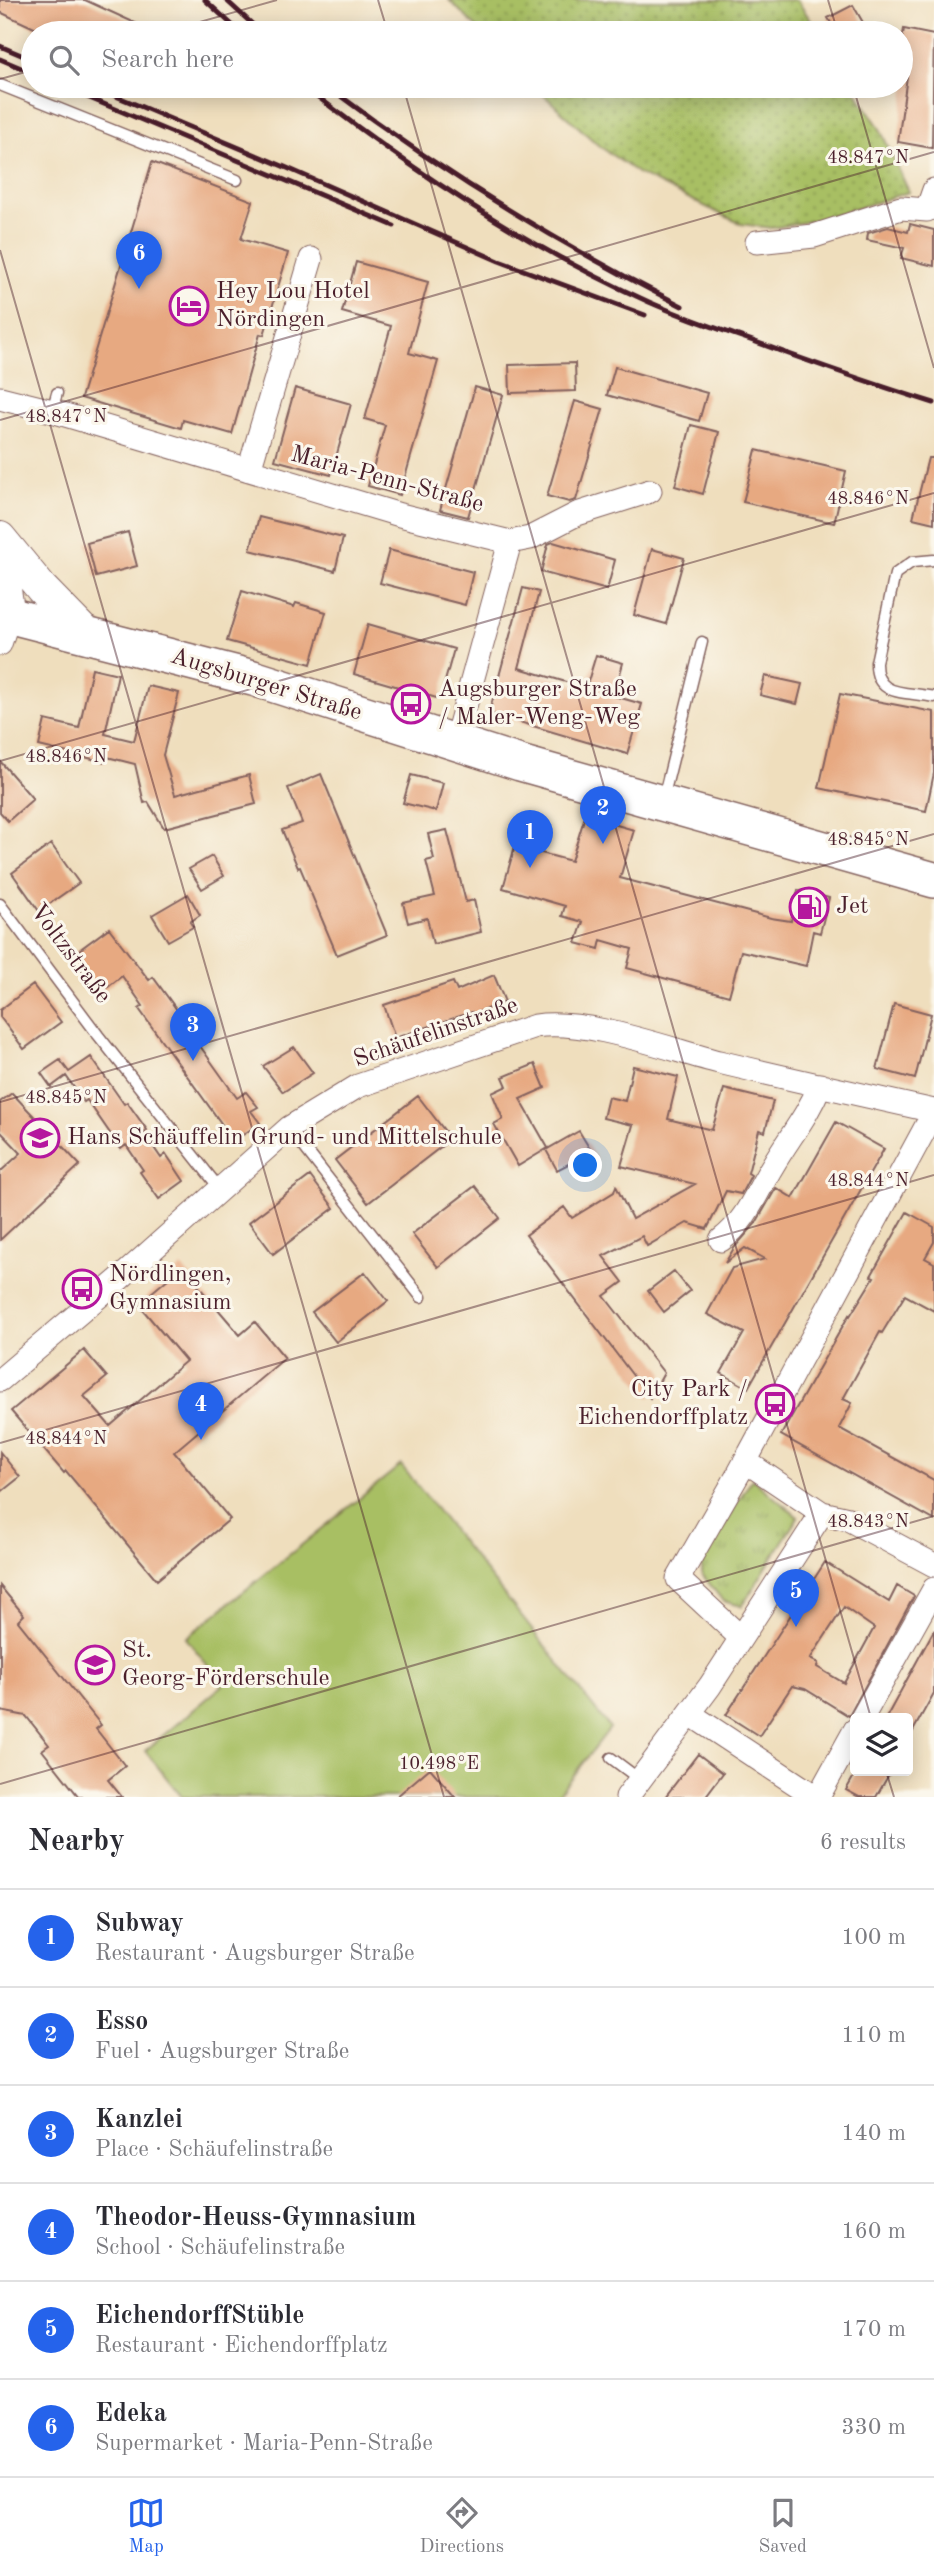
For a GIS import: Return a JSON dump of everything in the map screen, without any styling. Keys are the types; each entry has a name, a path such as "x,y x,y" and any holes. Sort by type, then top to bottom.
{"main road":[{"path":"0,538 42,589 87,635"},
{"path":"0,557 3,625"},
{"name":"Augsburger Straße","path":"3,625 87,635 253,678 455,743 934,880"}],"street":[{"path":"757,242 814,236 874,215 932,204"},
{"name":"Maria-Penn-Straße","path":"250,470 311,259"},
{"name":"Maria-Penn-Straße","path":"0,398 47,404 250,470 400,514 510,542"},
{"path":"0,416 47,404"},
{"path":"455,743 510,542 530,538 577,514 650,491"},
{"name":"Schäufelinstraße","path":"0,1380 117,1281 289,1128 358,1086 538,1026 560,1025 599,1031 934,1112"},
{"path":"721,1240 735,1230 773,1163 809,1112 820,1085"},
{"path":"740,1637 678,1579 934,1112"},
{"path":"748,1454 822,1513 848,1519 934,1565"},
{"path":"633,1788 690,1714 822,1513"},
{"path":"865,1713 934,1589"},
{"path":"690,1714 817,1797 850,1739"}],"lane":[{"path":"0,85 21,93"},
{"path":"32,98 237,180"},
{"path":"934,560 912,562 895,574 876,662 877,679 887,688 934,697"},
{"path":"662,804 702,642"},
{"name":"Voltzstraße","path":"0,904 98,1035 220,1189"},
{"path":"289,1128 421,1297"},
{"path":"611,1758 633,1788"}],"green space":[{"path":"449,0 797,0 811,21 470,21"},
{"path":"547,98 860,98 879,127 909,192 822,219 772,228 741,224 639,174 598,145"},
{"path":"401,1465 610,1728 556,1797 182,1797 145,1751 223,1685 186,1638"},
{"path":"752,1479 798,1517 742,1606 723,1601 701,1573 702,1558"}],"building":[{"path":"0,0 85,0 131,21 21,22 0,12"},
{"path":"853,5 862,21 830,21 828,18"},
{"path":"913,31 934,35 932,148 898,142 904,98 913,98"},
{"path":"152,162 253,201 241,239 288,253 264,335 260,334 232,434 183,420 181,428 81,398"},
{"path":"910,224 934,230 934,266 901,258 904,248 867,240 868,233 888,227 908,232"},
{"path":"356,262 428,282 409,353 438,361 400,495 368,486 385,425 365,419 391,326 342,312"},
{"path":"575,363 576,391 510,393 509,365"},
{"path":"615,367 707,393 699,421 607,395"},
{"path":"475,387 503,395 468,517 440,510"},
{"path":"295,388 351,404 331,475 275,460"},
{"path":"575,401 603,409 576,500 569,502 547,496"},
{"path":"691,425 719,432 703,494 675,486"},
{"path":"756,450 846,471 834,523 743,502"},
{"path":"928,458 934,458 934,523 913,518"},
{"path":"259,517 343,538 335,571 250,550"},
{"path":"128,532 137,566 96,577 87,543"},
{"path":"553,542 615,560 607,590 541,572 548,544"},
{"path":"652,549 684,558 666,624 634,615"},
{"path":"389,550 473,572 465,605 380,583"},
{"path":"523,588 539,592 519,668 586,688 596,655 623,663 614,696 642,704 627,754 489,713"},
{"path":"242,591 294,607 296,603 326,612 311,664 227,641"},
{"path":"368,624 454,649 440,699 354,674"},
{"path":"92,668 118,674 105,734 134,741 148,686 179,693 163,755 175,795 249,775 256,804 164,828 148,802 144,803 135,764 107,757 105,762 39,746 45,720 79,728"},
{"path":"765,676 802,684 797,704 760,695"},
{"path":"840,694 934,712 934,773 926,811 819,788"},
{"path":"0,761 33,799 8,821 0,812"},
{"path":"321,774 387,935 337,955 282,830 302,823 288,788"},
{"path":"411,775 443,783 436,811 403,803"},
{"path":"585,816 634,830 620,878 791,921 798,890 829,898 820,933 813,931 806,966 741,951 729,996 627,968 632,949 601,940 599,949 576,943 583,922 562,916 565,906 503,888 515,846 571,861"},
{"path":"447,830 466,902 474,900 481,932 433,944 427,918 408,923 403,903 435,896 426,861 434,859 428,834"},
{"path":"51,844 79,883 39,911 12,873"},
{"path":"212,856 224,876 202,889 189,869"},
{"path":"188,894 200,915 190,922 193,927 168,941 152,915"},
{"path":"109,928 149,980 153,977 182,1017 177,1020 197,1048 200,1046 237,1098 246,1092 258,1107 251,1111 260,1123 234,1141 139,1009 143,1006 122,976 99,994 71,956"},
{"path":"494,975 505,1002 395,1038 384,1005 453,982 457,991"},
{"path":"33,985 61,1022 24,1049 0,1017 0,1010"},
{"path":"894,1004 931,1014 915,1079 877,1069"},
{"path":"294,1047 313,1073 283,1092 263,1066"},
{"path":"91,1057 124,1104 127,1102 147,1130 144,1133 161,1158 166,1154 184,1181 159,1199 140,1172 143,1170 126,1145 121,1149 87,1100 84,1102 66,1076 51,1087 41,1073 60,1060 69,1072"},
{"path":"535,1064 545,1088 520,1099 548,1148 518,1166 494,1124 503,1119 492,1093 507,1086 503,1077"},
{"path":"633,1066 678,1077 668,1119 712,1130 724,1089 773,1101 765,1132 759,1130 748,1173 751,1175 741,1194 726,1191 707,1229 687,1223 647,1246 642,1236 603,1256 623,1282 604,1296 664,1373 650,1398 526,1235 564,1207 572,1218 614,1192 616,1186 632,1219 695,1184 621,1166 633,1125 603,1118 608,1097 625,1101"},
{"path":"12,1093 80,1165 0,1240 0,1172 21,1153 0,1131 0,1102"},
{"path":"418,1096 451,1139 368,1203 335,1160"},
{"path":"836,1122 884,1149 748,1388 721,1373 744,1333 707,1314 732,1268 765,1259 745,1248 725,1263 756,1223 776,1188 793,1198"},
{"path":"579,1131 596,1159 583,1166 578,1159 557,1170 546,1150"},
{"path":"310,1176 334,1208 273,1254 249,1222"},
{"path":"475,1186 500,1218 438,1267 412,1234"},
{"path":"907,1212 934,1227 934,1242 925,1258 934,1263 934,1311 905,1295 882,1333 880,1332 843,1399 852,1403 839,1428 934,1480 934,1520 781,1435 849,1315 874,1277 871,1276"},
{"path":"182,1267 240,1335 255,1322 285,1358 174,1452 230,1519 157,1580 66,1471 64,1473 11,1411 84,1350 107,1377 84,1396 110,1426 186,1361 138,1304"},
{"path":"674,1271 690,1291 664,1312 648,1291"},
{"path":"365,1272 388,1301 336,1342 312,1312"},
{"path":"0,1452 20,1477 0,1493"},
{"path":"825,1562 889,1602 897,1586 914,1596 849,1716 805,1689 792,1686 759,1736 726,1715","holes":["844,1607 874,1628 844,1683 817,1667 818,1663 810,1659"]},
{"path":"0,1586 24,1615 18,1621 101,1725 96,1729 125,1766 108,1780 122,1797 79,1797 42,1750 49,1745 26,1716 0,1711"},
{"path":"934,1630 934,1693 913,1731 913,1713 889,1713"},
{"path":"698,1754 723,1773 705,1797 665,1797"},
{"path":"430,1768 455,1797 396,1797"},
{"path":"854,1776 888,1776 876,1797 859,1797 846,1790"}],"railway":[{"path":"205,0 228,21"},
{"path":"226,0 249,21"},
{"path":"0,46 21,55"},
{"path":"0,59 21,68"},
{"path":"90,98 394,226"},
{"path":"121,98 499,261 645,315"},
{"path":"319,98 470,205 603,280 701,323 934,403"},
{"path":"343,98 499,204 589,257 682,306"}],"place":[{"name":"Edeka","path":"139,289"},
{"name":"Hey Lou Hotel Nördingen","path":"189,306"},
{"name":"Augsburger Straße / Maler-Weng-Weg","path":"411,704"},
{"name":"Esso","path":"603,844"},
{"name":"Subway","path":"530,868"},
{"name":"Jet","path":"809,907"},
{"name":"Kanzlei","path":"193,1061"},
{"name":"Hans Schäuffelin Grund- und Mittelschule","path":"40,1138"},
{"name":"Nördlingen, Gymnasium","path":"82,1289"},
{"name":"City Park / Eichendorffplatz","path":"775,1404"},
{"name":"Theodor-Heuss-Gymnasium","path":"201,1440"},
{"name":"EichendorffStüble","path":"796,1627"},
{"name":"St. Georg-Förderschule","path":"95,1665"}]}
